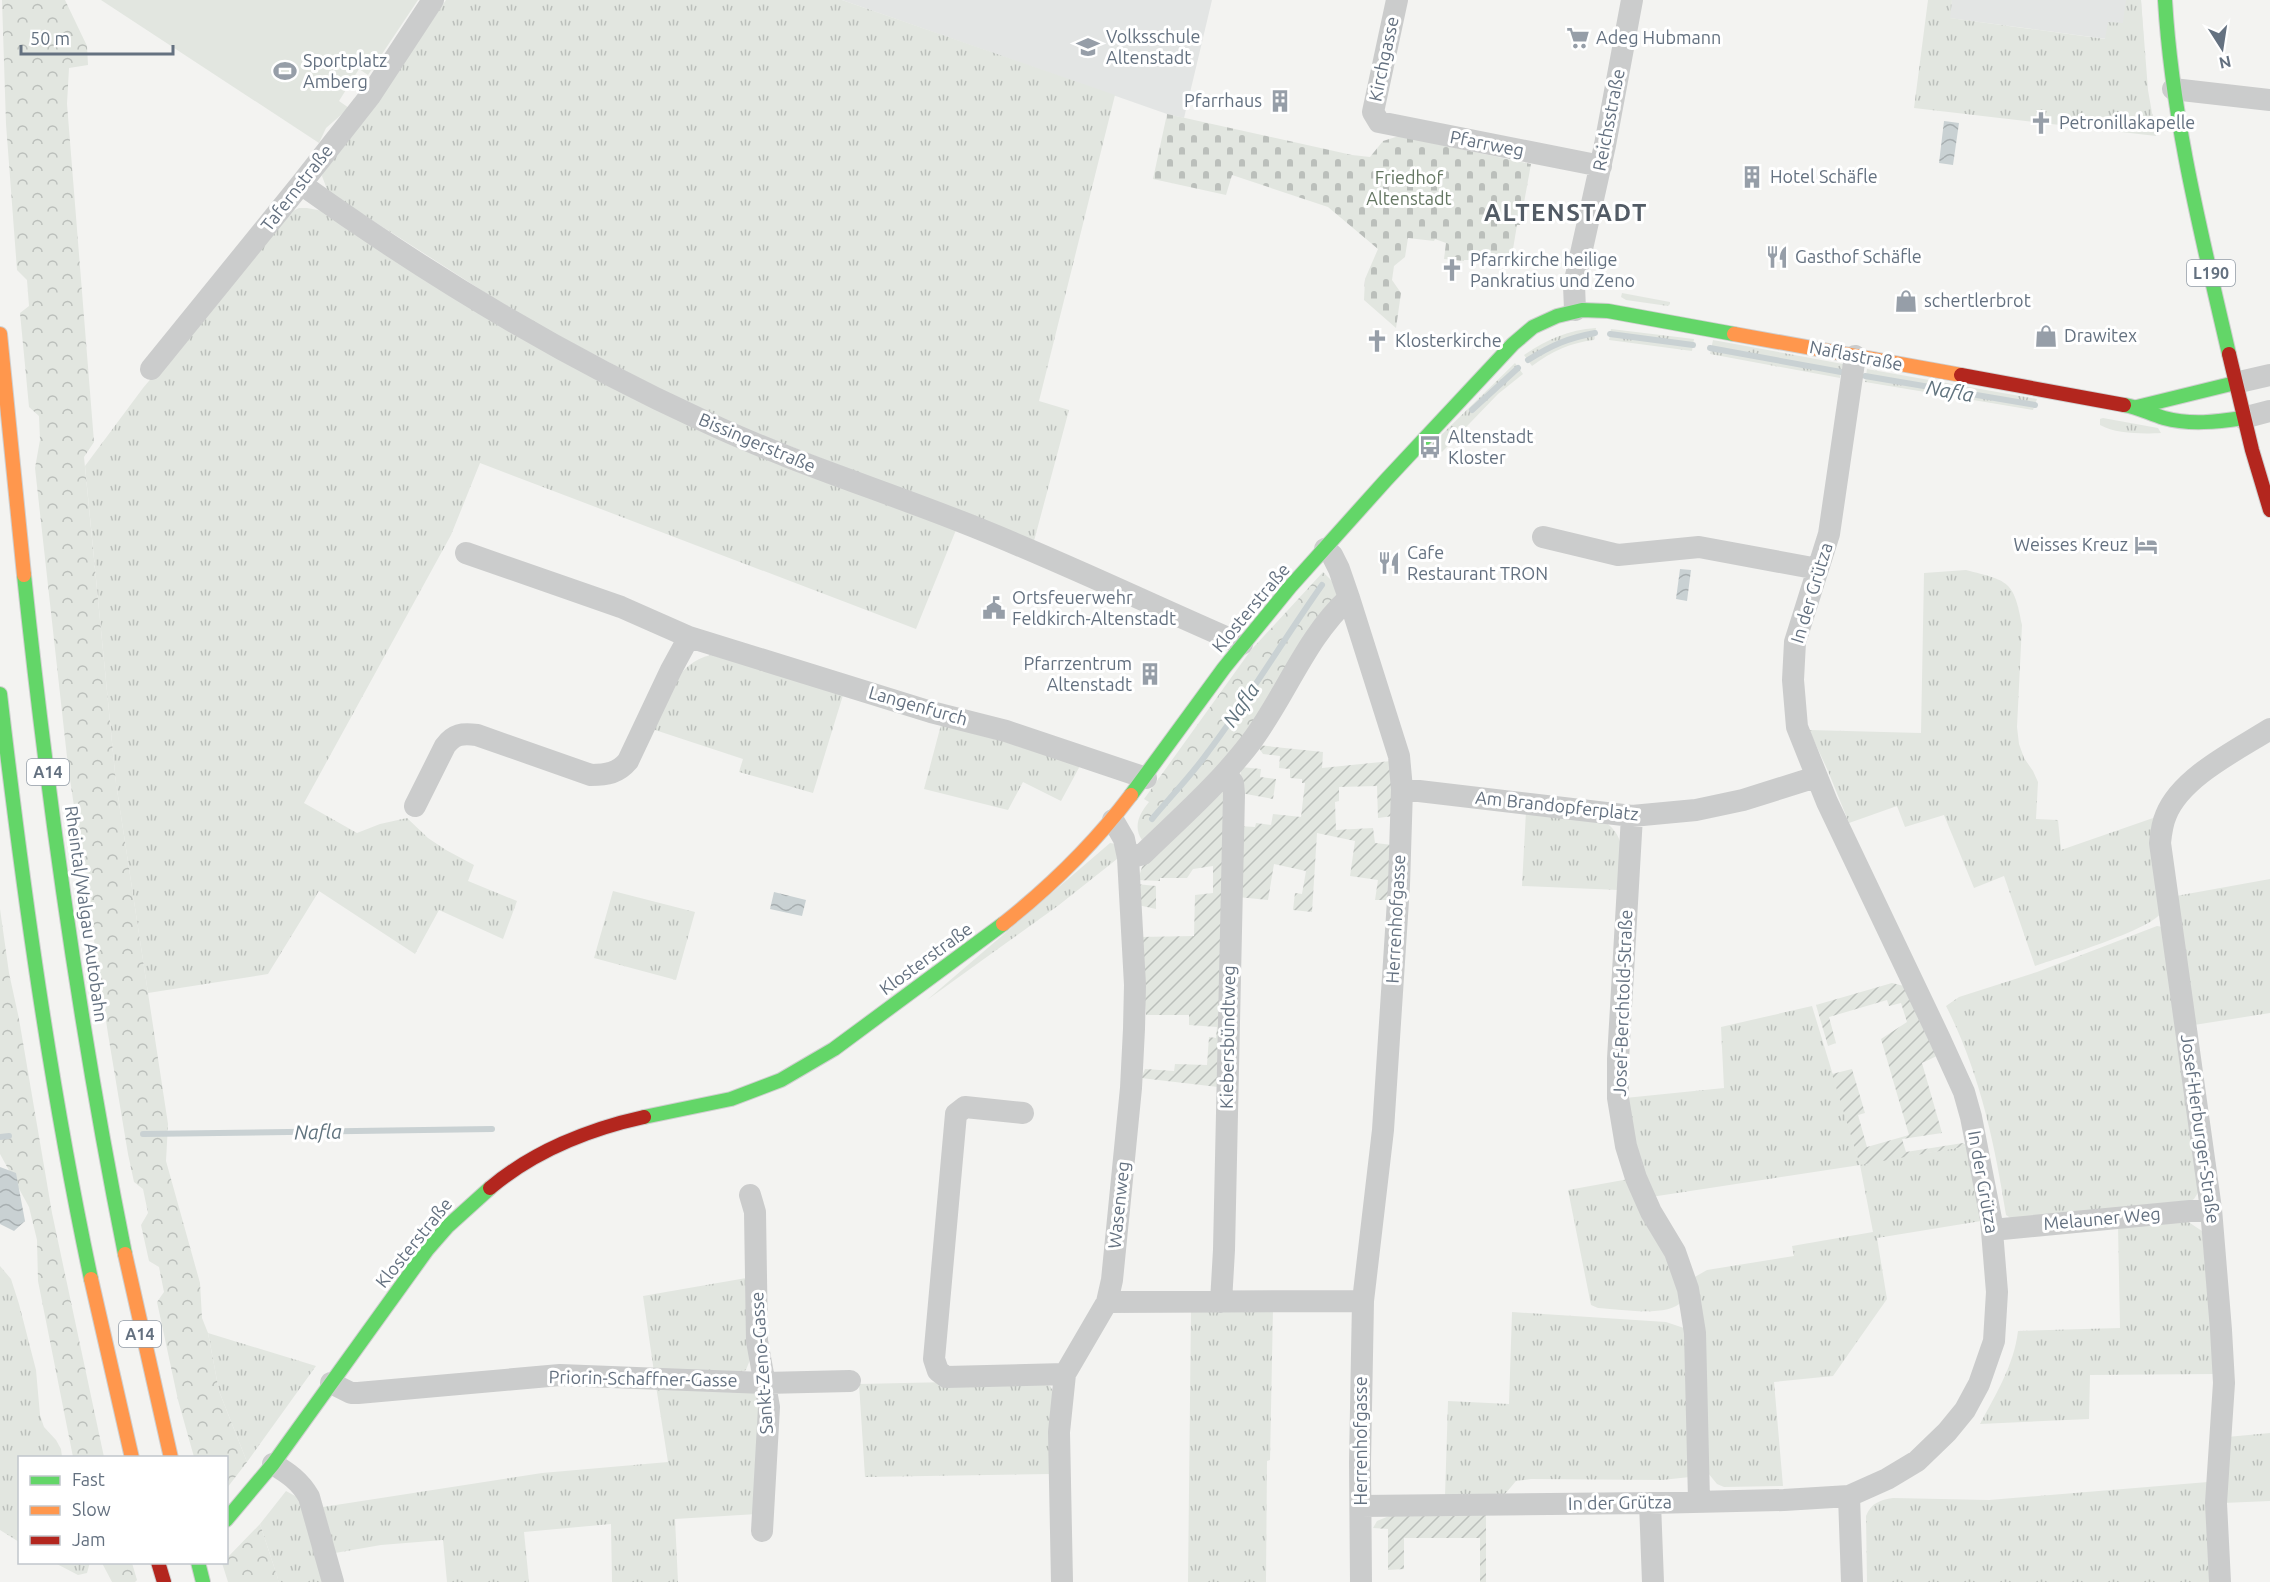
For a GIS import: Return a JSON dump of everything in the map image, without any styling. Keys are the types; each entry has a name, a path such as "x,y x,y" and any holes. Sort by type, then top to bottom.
{"main road":[{"name":"L190","path":"2165,0 2173,89 2188,174 2239,400 2270,510"},
{"name":"Naflastraße","path":"1575,310 1590,309 1630,315 2137,407 2239,400"},
{"name":"Klosterstraße","path":"228,1518 273,1464 432,1244 453,1220 496,1182 539,1155 583,1135 635,1119 708,1106 761,1089 802,1070 1019,913 1071,866 1113,820 1242,644 1405,459 1510,347 1539,324 1575,310"},
{"name":"Rheintal/Walgau Autobahn","path":"0,334 23,569 65,905 116,1209 143,1349 170,1456"},
{"name":"Naflastraße","path":"2137,407 2156,416 2182,422 2210,423 2239,400"},
{"name":"A14","path":"0,694 25,887 60,1116 79,1222 132,1456"},
{"path":"159,1564 167,1580"},
{"path":"198,1564 203,1581"}],"street":[{"name":"Tafernstraße","path":"151,369 370,96 433,0"},
{"name":"Reichsstraße","path":"1575,310 1574,285 1601,166 1632,0"},
{"name":"Kirchgasse","path":"1375,118 1373,112 1393,1"},
{"path":"2173,89 2270,100"},
{"name":"Pfarrweg","path":"1375,118 1388,125 1601,166"},
{"name":"Bissingerstraße","path":"301,184 519,326 595,368 694,417 774,453 1012,542 1242,644"},
{"name":"In der Grütza","path":"1360,1506 1650,1503 1849,1496 1887,1479 1917,1461 1947,1432 1965,1410 1974,1393 1991,1352 1997,1317 1997,1292 1992,1230 1971,1118 1964,1092 1909,970 1816,777 1797,727 1793,680 1795,642 1829,534 1855,356"},
{"path":"2239,400 2270,375"},
{"name":"Naflastraße","path":"2239,400 2270,411"},
{"path":"1543,537 1618,555 1699,547 1818,569"},
{"name":"Herrenhofgasse","path":"1325,549 1337,565 1349,598 1399,756 1402,789 1399,885 1383,1130 1363,1301 1360,1396 1361,1582"},
{"name":"Langenfurch","path":"465,553 621,607 689,637 931,712 1006,731 1146,778"},
{"path":"1128,858 1143,854 1226,773 1277,704 1327,620 1349,598"},
{"path":"415,806 445,746 450,739 461,734 477,735 591,775 610,774 622,768 628,761 689,637"},
{"name":"Josef-Herburger-Straße","path":"2220,1582 2217,1503 2224,1383 2211,1209 2162,863 2161,835 2166,814 2175,799 2190,783 2210,766 2270,729"},
{"name":"Kiebersbündtweg","path":"1221,1302 1225,1230 1234,794 1233,783 1226,773"},
{"name":"Am Brandopferplatz","path":"1402,789 1632,816 1696,810 1734,802 1796,785 1816,777"},
{"name":"Josef-Berchtold-Straße","path":"1632,816 1618,1059 1618,1098 1626,1146 1636,1178 1651,1212 1675,1252 1688,1290 1695,1333 1699,1500"},
{"name":"Wasenweg","path":"1062,1582 1059,1432 1065,1374 1107,1302 1112,1280 1130,1099 1135,985 1128,858 1124,839 1113,820"},
{"path":"1023,1113 965,1107 956,1114 934,1359 938,1371 946,1377 1065,1374"},
{"name":"Sankt-Zeno-Gasse","path":"750,1195 755,1212 757,1341 769,1407 762,1531"},
{"name":"Melauner Weg","path":"1992,1230 2211,1209"},
{"path":"1107,1302 1363,1301"},
{"name":"Priorin-Schaffner-Gasse","path":"331,1383 358,1393 560,1375 765,1383 850,1381"},
{"path":"273,1464 294,1477 309,1497 333,1582"},
{"path":"1849,1496 1852,1582"},
{"path":"1650,1503 1653,1582"}],"shaded area":[{"name":"Volksschule Altenstadt","path":"842,0 1212,0 1184,118"},
{"path":"1952,0 2141,0 2144,44 1949,18"}],"green space":[{"path":"2,0 65,0 87,46 88,65 69,68 67,104 94,442 84,457 116,783 168,1124 166,1161 200,1283 202,1318 208,1333 219,1391 247,1462 228,1487 228,1456 194,1456 178,1400 157,1302 164,1292 159,1267 149,1261 141,1225 148,1213 143,1189 134,1182 108,1034 68,766 35,468 40,440 39,416 29,407 20,313 29,306 27,280 17,270 6,124"},
{"name":"Sportplatz Amberg","path":"101,0 418,0 368,75 359,69 339,101 349,108 326,128 319,143"},
{"path":"446,0 842,0 1115,95 1039,401 1069,410 1034,541 705,413 525,318 328,192 322,176 324,169 378,101"},
{"path":"1928,0 1952,0 1950,18 2105,39 2108,22 2123,23 2126,0 2141,0 2148,90 2156,136 1914,108"},
{"name":"Friedhof Altenstadt","path":"1167,114 1352,155 1370,157 1383,141 1399,136 1531,164 1510,267 1471,263 1470,260 1444,259 1446,243 1435,239 1434,241 1408,238 1405,257 1394,266 1392,280 1401,293 1396,328 1364,300 1365,279 1378,249 1328,207 1232,175 1226,195 1153,179"},
{"path":"299,208 323,211 432,280 956,530 916,629 480,463 451,535 304,803 357,833 380,824 407,818 428,838 474,865 468,881 517,901 503,939 439,910 415,954 319,891 268,974 148,993 116,783 85,466 143,388 291,212"},
{"path":"1622,293 1670,302 1670,304 1668,306 1626,300 1621,297"},
{"path":"1596,328 1594,340 1562,348 1532,366 1524,355 1558,336"},
{"path":"1611,329 1694,339 1692,351 1609,340"},
{"path":"1713,340 1843,364 1840,378 1710,354"},
{"path":"1515,363 1523,374 1498,394 1442,452 1432,444"},
{"path":"1867,369 2037,399 2033,410 1865,382"},
{"path":"2100,419 2158,428 2161,433 2122,432 2106,428 2100,425"},
{"path":"1966,570 2000,580 2007,585 2016,599 2022,625 2017,727 2024,758 2038,782 2036,819 2058,820 2061,850 2156,817 2161,913 2153,920 2122,935 2035,966 2004,876 1974,888 1944,815 1905,827 1897,806 1849,823 1809,730 1921,733 1924,573"},
{"path":"1323,572 1334,583 1338,598 1246,740 1142,840 1139,835 1138,821 1149,802 1144,799 1251,650"},
{"path":"711,655 844,692 813,793 739,772 743,759 652,729 680,674 699,659"},
{"path":"942,721 1081,764 1061,801 1023,782 1008,810 924,789"},
{"path":"1257,745 1323,752 1322,768 1391,761 1393,816 1378,818 1377,786 1339,787 1339,801 1335,802 1336,830 1373,828 1375,843 1393,845 1391,900 1375,900 1378,880 1350,876 1355,841 1317,833 1312,912 1293,910 1295,893 1302,894 1306,871 1274,864 1268,900 1238,897 1239,826 1255,827 1256,823 1271,825 1273,814 1301,817 1305,783 1302,783 1302,779 1290,778 1290,769 1279,768 1280,756 1263,754"},
{"path":"1241,767 1261,769 1260,777 1276,779 1273,799 1243,792 1240,782"},
{"path":"1219,790 1226,794 1218,1087 1141,1078 1145,1069 1174,1071 1175,1064 1207,1065 1209,1037 1216,1038 1217,1027 1189,1025 1189,1015 1146,1015 1139,937 1194,936 1195,895 1213,893 1213,866 1193,869 1187,878 1160,878 1160,881 1138,880 1142,867 1211,795"},
{"path":"1526,811 1602,820 1611,827 1617,834 1622,851 1619,890 1522,886"},
{"path":"1110,843 1116,844 1117,859 1059,905 927,1000"},
{"path":"2270,879 2270,1013 2194,1025 2176,896"},
{"path":"1136,884 1156,886 1156,909 1138,905"},
{"path":"613,891 695,912 676,980 594,958"},
{"path":"0,909 9,973 52,1213 104,1456 73,1456 38,1281 37,1240 29,1207 0,1154"},
{"path":"2157,926 2163,927 2199,1191 2194,1199 2186,1204 2012,1219 2006,1215 1997,1161 1977,1082 1958,1030 1946,1006 1959,997 2037,972"},
{"path":"1892,983 1908,987 1939,1055 1922,1063 1942,1133 1902,1139 1906,1152 1963,1143 1968,1146 1860,1165 1832,1074 1852,1069 1865,1113 1858,1115 1867,1147 1909,1135 1881,1039 1907,1022 1901,1003 1889,1006 1887,1000 1829,1017 1836,1043 1828,1046 1816,1005"},
{"path":"1812,1006 1860,1164 1968,1146 1981,1221 1877,1238 1887,1299 1833,1376 1774,1382 1783,1486 1724,1487 1717,1484 1708,1473 1693,1278 1707,1270 1794,1256 1792,1246 1873,1232 1860,1165 1651,1197 1642,1176 1625,1098 1724,1088 1721,1027"},
{"path":"1629,1179 1670,1266 1682,1301 1676,1306 1655,1311 1630,1311 1598,1308 1591,1305 1568,1190"},
{"path":"2187,1221 2202,1231 2215,1374 2090,1375 2089,1419 1980,1424 2013,1356 2018,1331 2120,1328 2118,1225"},
{"path":"0,1266 11,1279 19,1304 36,1370 40,1415 44,1427 61,1449 62,1456 18,1456 18,1541 0,1530"},
{"path":"752,1277 751,1357 746,1370 740,1373 654,1372 643,1296"},
{"path":"1191,1309 1273,1309 1270,1460 1267,1461 1266,1582 1188,1582"},
{"path":"1512,1312 1666,1322 1687,1329 1690,1477 1662,1480 1531,1479 1516,1481 1505,1494 1445,1496 1448,1401 1509,1404"},
{"path":"208,1333 316,1366 247,1462 219,1391"},
{"path":"1035,1380 1050,1386 1054,1393 1051,1474 865,1477 859,1384"},
{"path":"656,1386 760,1393 757,1514 675,1519 678,1582 612,1582 611,1524 524,1532 529,1582 447,1582 443,1540 381,1545 335,1553 323,1507 542,1473 668,1462"},
{"path":"2270,1433 2270,1501 2223,1503 2227,1437"},
{"path":"2208,1482 2212,1582 1867,1582 1866,1516 1873,1505 1884,1500 1893,1498 1989,1500"},
{"path":"286,1491 299,1498 324,1582 279,1582 260,1524"},
{"path":"1486,1513 1486,1582 1480,1582 1480,1538 1404,1538 1404,1569 1388,1570 1388,1529 1373,1528 1377,1521 1389,1516"},
{"path":"260,1524 279,1582 228,1582 222,1564 228,1564 228,1557"},
{"path":"57,1564 89,1564 87,1573 78,1575"},
{"path":"103,1564 132,1564 137,1580 135,1582 112,1582"}],"water":[{"path":"1944,121 1959,123 1953,165 1939,163"},
{"path":"1680,569 1691,570 1687,601 1676,599"},
{"path":"774,892 806,900 802,916 770,909"},
{"path":"0,1167 16,1173 25,1221 14,1231 0,1224"}],"waterway":[{"name":"Nafla","path":"1528,360 1560,343 1595,333"},
{"name":"Nafla","path":"1610,334 1693,345"},
{"name":"Nafla","path":"1710,348 1841,372"},
{"name":"Nafla","path":"1472,410 1518,368"},
{"name":"Nafla","path":"1865,376 2035,405"},
{"name":"Nafla","path":"1152,819 1195,770 1223,732 1322,585"},
{"name":"Nafla","path":"143,1134 492,1129"},
{"name":"Nafla","path":"0,1137 9,1136"}],"traffic: fast":[{"path":"2165,0 2181,134 2229,354"},
{"path":"1131,795 1224,668 1290,587 1513,344 1533,327 1557,316 1582,310 1608,311 1734,334"},
{"path":"2137,407 2235,383"},
{"path":"2124,405 2184,422 2213,422 2243,418"},
{"path":"24,575 67,916 94,1085 125,1254"},
{"path":"0,694 18,841 50,1061 91,1279"},
{"path":"644,1117 731,1099 781,1080 834,1049 1003,924"},
{"path":"228,1518 273,1464 427,1250 448,1226 490,1188"},
{"path":"198,1564 203,1582"}],"traffic: slow":[{"path":"0,334 24,575"},
{"path":"1734,334 1961,375"},
{"path":"1003,924 1071,864 1131,795"},
{"path":"125,1254 171,1456"},
{"path":"91,1279 132,1456"}],"traffic: jam":[{"path":"2229,354 2252,450 2270,510"},
{"path":"1961,375 2124,405"},
{"path":"490,1188 524,1163 582,1135 644,1117"},
{"path":"159,1564 164,1582"}],"place":[{"name":"Adeg Hubmann","path":"1578,38"},
{"name":"Volksschule Altenstadt","path":"1088,47"},
{"name":"Sportplatz Amberg","path":"285,71"},
{"name":"Pfarrhaus","path":"1280,101"},
{"name":"Petronillakapelle","path":"2041,123"},
{"name":"Hotel Schäfle","path":"1752,177"},
{"name":"Gasthof Schäfle","path":"1777,257"},
{"name":"Pfarrkirche heilige Pankratius und Zeno","path":"1452,270"},
{"name":"schertlerbrot","path":"1906,301"},
{"name":"Drawitex","path":"2046,336"},
{"name":"Klosterkirche","path":"1377,341"},
{"name":"Altenstadt Kloster","path":"1430,447"},
{"name":"Weisses Kreuz","path":"2146,545"},
{"name":"Cafe Restaurant TRON","path":"1389,563"},
{"name":"Ortsfeuerwehr Feldkirch-Altenstadt","path":"994,608"},
{"name":"Pfarrzentrum Altenstadt","path":"1150,674"}],"district":[{"name":"ALTENSTADT","path":"1566,213"}]}
